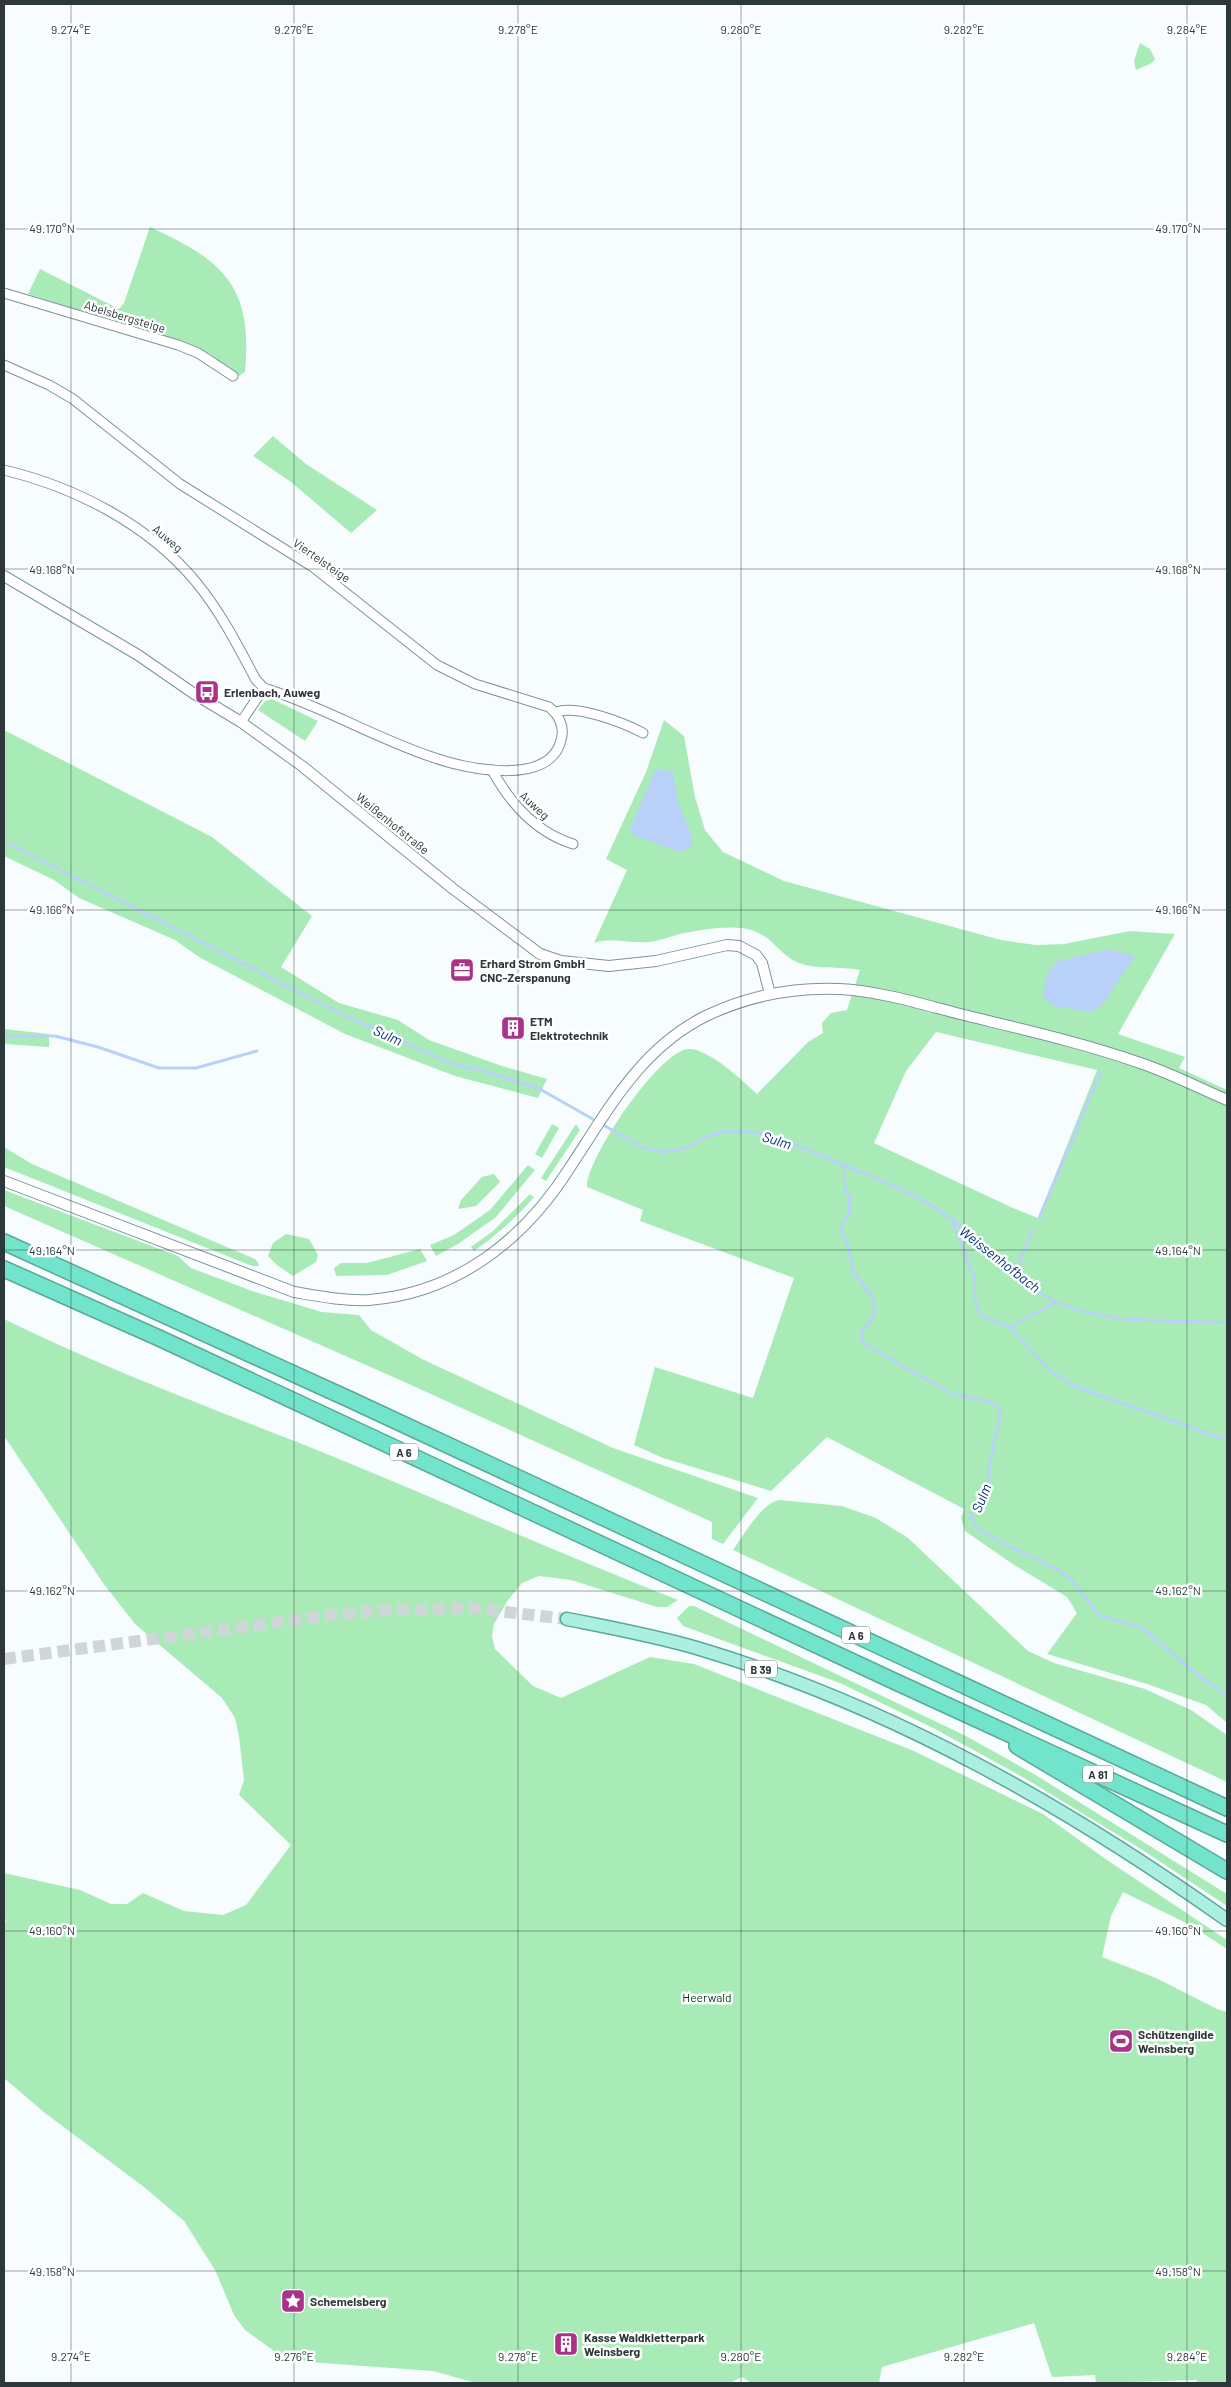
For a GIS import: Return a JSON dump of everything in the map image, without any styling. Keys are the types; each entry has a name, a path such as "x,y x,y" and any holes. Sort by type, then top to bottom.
{"highway":[{"name":"A 6","path":"4,1242 170,1316 1227,1808"},
{"name":"A 6","path":"4,1268 159,1338 969,1715 1054,1769 1097,1792 1227,1871"},
{"name":"A 81","path":"969,1715 1227,1834"}],"main road":[{"name":"B 39","path":"567,1619 700,1649 807,1686 887,1720 993,1772 1085,1825 1170,1880 1227,1920"}],"street":[{"name":"Abelsbergsteige","path":"4,293 178,345 198,353 233,376"},
{"name":"Viertelsteige","path":"4,365 50,385 73,399 180,484 313,567 437,665 475,684 540,703 556,712 562,710 577,711 626,724 643,733"},
{"name":"Auweg","path":"4,470 50,482 92,502 135,526 177,561 219,614 256,680 264,688 433,758 492,770 524,770 536,767 553,757 558,749 563,730 556,712"},
{"name":"Weißenhofstraße","path":"4,576 138,655 193,693 241,722 302,766 452,888 540,954 561,961 609,966 656,961 727,945 739,946 756,955 762,963 770,994"},
{"path":"241,722 264,688"},
{"name":"Auweg","path":"492,770 504,792 518,809 539,827 560,840 572,844"},
{"path":"4,1181 294,1292 338,1299 368,1300 414,1291 436,1284 472,1267 502,1247 521,1231 555,1191 605,1113 638,1067 668,1040 706,1016 744,1001 770,994 841,989 909,1001 1103,1051 1144,1064 1227,1100"}],"green space":[{"path":"1140,43 1150,49 1155,59 1152,63 1136,70 1134,61"},
{"path":"150,227 176,239 197,252 215,265 228,280 238,297 244,318 246,342 245,372 239,376 210,354 199,349 28,294 40,269 119,309 124,303"},
{"path":"273,436 306,464 377,510 351,533 291,482 253,456"},
{"path":"272,699 318,721 305,741 258,710 265,701"},
{"path":"664,720 684,736 695,797 705,830 723,852 784,881 1001,940 1036,945 1064,944 1130,931 1175,934 1118,1034 1185,1057 1179,1068 1227,1090 1227,1723 1206,1705 1147,1684 1047,1654 1077,1613 1067,1597 1011,1563 965,1531 961,1518 964,1509 827,1437 771,1491 663,1458 634,1445 655,1367 753,1398 794,1278 640,1221 643,1210 587,1187 590,1173 598,1154 626,1108 643,1086 675,1054 688,1049 696,1050 715,1059 757,1094 808,1042 823,1033 822,1023 831,1013 847,1010 860,970 799,963 791,959 767,938 752,930 741,928 703,930 650,942 601,941 594,943 627,870 606,859 646,772","holes":["936,1032 1097,1070 1038,1218 874,1143 906,1071"]},
{"path":"4,730 212,837 312,916 281,967 339,1003 398,1020 429,1040 499,1065 547,1079 538,1098 455,1076 345,1034 199,957 175,940 79,898 54,880 4,856"},
{"path":"4,1029 49,1034 49,1047 4,1044"},
{"path":"552,1124 559,1128 542,1158 535,1154"},
{"path":"576,1124 580,1130 546,1181 541,1178"},
{"path":"4,1147 32,1164 255,1259 259,1264 258,1266 252,1266 4,1167"},
{"path":"528,1165 535,1170 496,1217 458,1244 436,1256 430,1245 454,1235 490,1210"},
{"path":"494,1174 500,1182 476,1206 458,1209 461,1200 482,1177"},
{"path":"4,1190 178,1256 191,1268 255,1292 322,1312 359,1315 371,1330 422,1359 613,1448 758,1498 723,1544 712,1539 712,1522 400,1380 4,1206"},
{"path":"530,1194 534,1197 520,1212 474,1251 471,1247 493,1231"},
{"path":"286,1234 309,1239 318,1255 316,1262 293,1276 268,1256 273,1243"},
{"path":"420,1249 427,1261 387,1275 336,1276 334,1268 341,1263 367,1263"},
{"name":"Heerwald","path":"4,1319 112,1368 345,1461 678,1600 667,1607 657,1607 571,1580 539,1576 522,1583 508,1600 494,1624 492,1636 495,1649 533,1686 561,1698 650,1657 694,1664 914,1751 1043,1814 1107,1860 1227,1940 1227,1949 1192,1926 1123,1892 1111,1916 1102,1957 1156,1978 1217,2009 1227,2012 1227,2383 1196,2383 1197,2380 1096,2383 1095,2375 1052,2377 1034,2323 882,2367 879,2383 751,2383 742,2377 730,2383 476,2383 433,2371 308,2362 274,2351 245,2330 234,2315 215,2270 184,2221 144,2187 45,2113 4,2078 4,1922 6,1921 4,1915 4,1873 80,1890 111,1904 127,1904 143,1893 184,1911 223,1915 246,1905 291,1845 239,1795 244,1780 239,1736 235,1718 222,1698 135,1624 103,1583 4,1436"},
{"path":"780,1500 842,1506 876,1518 908,1538 1028,1651 1054,1663 1145,1689 1191,1710 1227,1735 1227,1782 733,1550 760,1513 773,1502"},
{"path":"689,1606 694,1606 966,1736 1034,1774 1227,1894 1227,1906 1141,1849 1026,1779 935,1729 840,1683 683,1626 677,1618"}],"water":[{"path":"665,769 673,772 678,802 691,833 692,847 680,852 633,835 630,829 655,770"},
{"path":"1108,949 1135,956 1102,1005 1091,1012 1054,1006 1043,998 1046,976 1056,962"}],"waterway":[{"name":"Sulm","path":"4,841 340,1013 452,1064 480,1070 538,1088 642,1147 664,1152 686,1148 706,1137 722,1132 748,1131 776,1137 844,1165 845,1189 850,1199 849,1213 842,1224 842,1234 847,1242 854,1273 871,1295 875,1309 873,1317 861,1332 861,1339 866,1345 952,1394 995,1404 1001,1412 989,1467 989,1485 972,1513 971,1518 976,1527 1002,1543 1057,1569 1071,1579 1100,1616 1141,1627 1199,1676 1227,1695"},
{"path":"4,1036 55,1036 98,1047 159,1068 196,1068 257,1051"},
{"path":"1039,1218 1100,1074"},
{"name":"Weissenhofbach","path":"844,1165 927,1203 952,1220 1012,1273 1052,1300 1094,1314 1116,1318 1227,1323"},
{"path":"953,1223 974,1277 975,1298 981,1316 1010,1327 1049,1370 1074,1386 1227,1440"},
{"path":"1014,1274 1033,1230"},
{"path":"1010,1327 1057,1302"}],"tunnel":[{"path":"4,1659 332,1615 387,1610 472,1608 567,1619"}],"place":[{"name":"Erlenbach, Auweg","path":"207,692"},
{"name":"Erhard Strom GmbH CNC-Zerspanung","path":"462,970"},
{"name":"ETM Elektrotechnik","path":"513,1028"},
{"name":"Schützengilde Weinsberg","path":"1121,2041"},
{"name":"Schemelsberg","path":"293,2301"},
{"name":"Kasse Waldkletterpark Weinsberg","path":"566,2344"}]}
